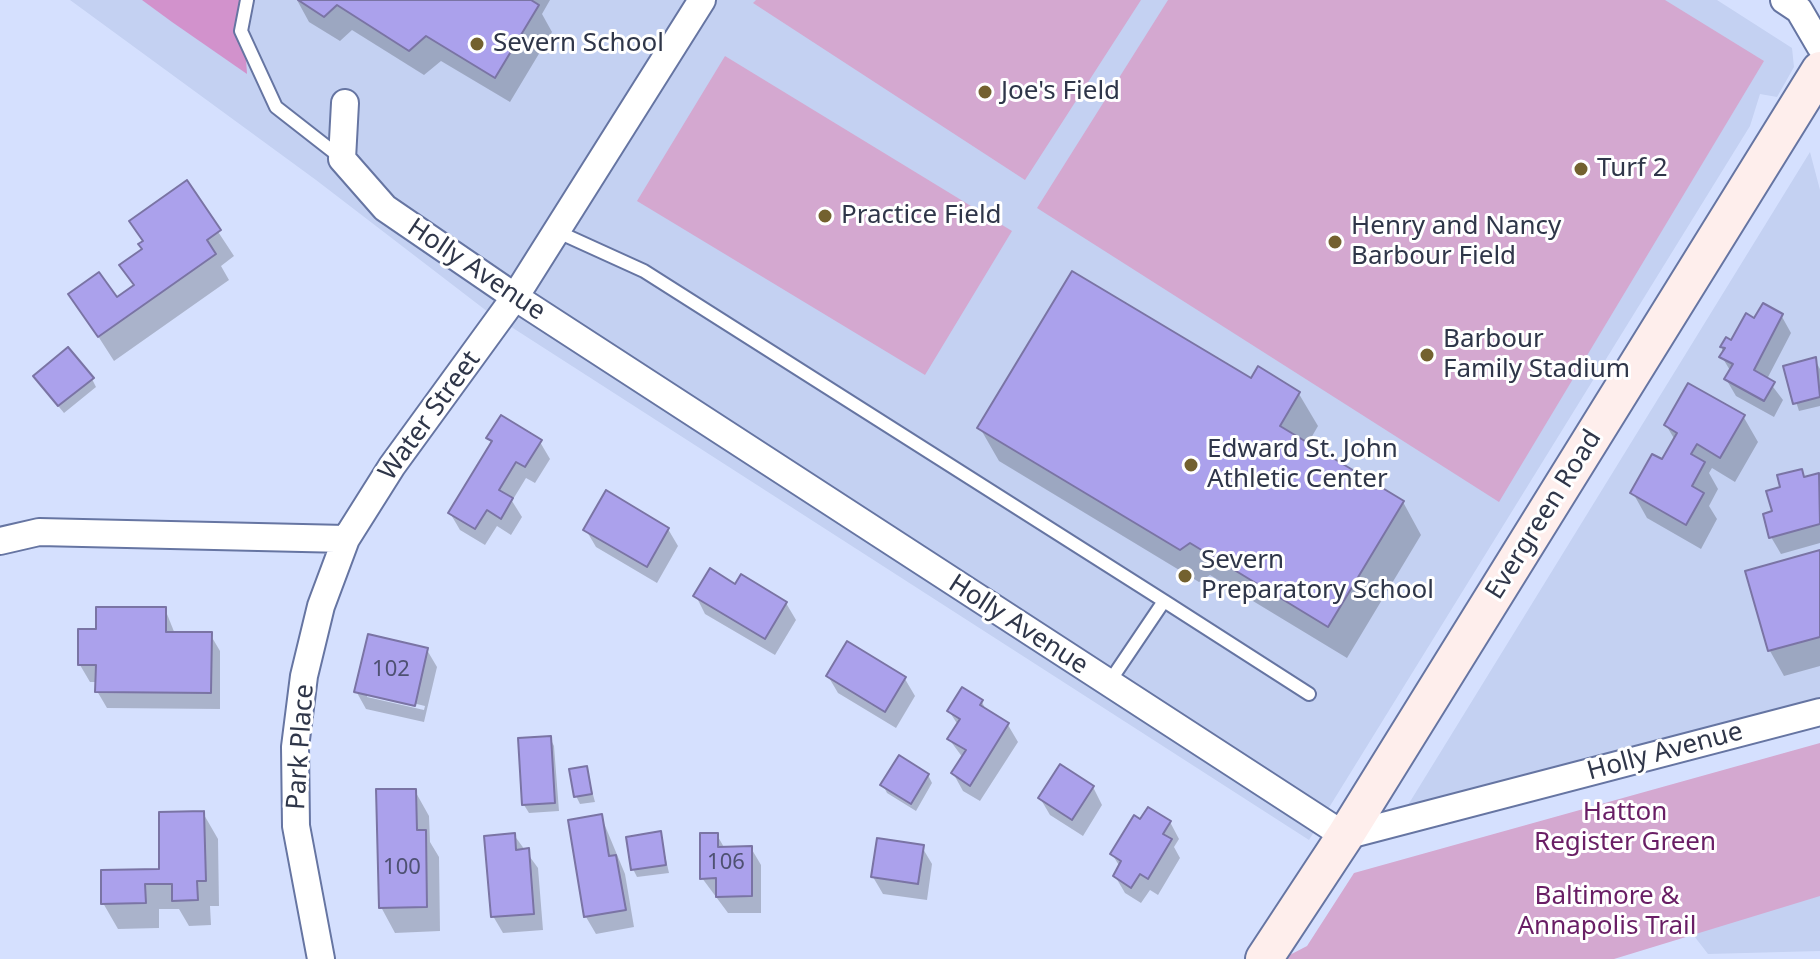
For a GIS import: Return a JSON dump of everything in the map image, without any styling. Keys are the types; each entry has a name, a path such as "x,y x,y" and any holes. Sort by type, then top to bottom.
{"street":[{"name":"Water Street","path":"346,539 392,466 515,297 702,0"},
{"path":"1784,0 1799,10 1820,46"},
{"name":"Evergreen Road","path":"1264,959 1345,836 1820,70"},
{"path":"342,159 345,103"},
{"name":"Holly Avenue","path":"342,159 385,208 515,297 1345,836 1820,712"},
{"path":"0,541 39,532 346,539"},
{"name":"Park Place","path":"321,959 296,826 295,747 304,676 318,620 346,539"}],"lane":[{"path":"247,0 241,31 276,107 342,159"},
{"path":"556,231 644,271 1309,694"},
{"path":"1108,684 1164,601"}],"shaded area":[{"name":"Severn Preparatory School","path":"70,0 1717,0 1792,48 1794,67 1777,97 1760,94 1750,126 1309,840 488,312 316,180"},
{"path":"142,0 242,0 247,74 172,22"},
{"path":"1810,152 1820,190 1820,699 1408,805"},
{"path":"1820,884 1820,951 1708,954 1681,919"}],"green space":[{"name":"Joe's Field","path":"756,0 1141,0 1025,180 753,3"},
{"name":"Henry and Nancy Barbour Field","path":"1168,0 1665,0 1764,61 1499,502 1037,208"},
{"name":"Practice Field","path":"725,56 1012,231 925,375 637,201"},
{"path":"1820,743 1820,896 1614,959 1282,959 1307,946 1354,873"}],"building":[{"name":"Severn School","path":"298,0 531,0 539,5 495,78 426,36 409,51 337,5 324,17"},
{"path":"187,180 221,230 207,240 216,254 98,337 68,294 99,272 117,297 134,285 119,265 142,249 138,244 143,241 129,221"},
{"name":"Edward St. John Athletic Center","path":"1072,271 1251,378 1258,366 1300,392 1280,426 1404,501 1328,627 1190,543 1180,550 977,428"},
{"path":"1763,303 1783,314 1754,370 1775,382 1764,401 1724,379 1733,364 1719,357 1725,348 1720,347 1726,337 1731,340 1746,313 1754,318"},
{"path":"68,347 94,378 58,406 33,376"},
{"path":"1816,357 1820,397 1793,404 1783,366"},
{"path":"1688,383 1745,415 1720,458 1697,444 1691,454 1705,462 1692,486 1704,493 1686,525 1630,493 1652,454 1662,459 1677,433 1664,425"},
{"path":"501,415 542,440 525,467 516,462 499,490 513,498 501,519 487,510 475,529 448,513 492,441 486,438"},
{"path":"1802,469 1804,477 1819,473 1820,524 1769,538 1763,514 1772,511 1766,491 1780,487 1777,475"},
{"path":"606,490 669,528 647,567 583,530"},
{"path":"1820,550 1820,637 1768,651 1745,571"},
{"path":"710,568 735,584 741,574 787,602 765,639 693,596"},
{"path":"96,607 166,607 166,632 212,632 211,693 95,692 96,665 78,665 78,629 96,629"},
{"path":"368,634 428,648 415,706 354,692"},
{"path":"847,641 906,677 885,712 826,676"},
{"path":"962,687 983,700 980,705 1009,723 970,786 951,773 966,750 947,739 960,719 947,711"},
{"path":"551,736 555,803 522,805 518,738"},
{"path":"899,755 929,774 911,804 880,785"},
{"path":"1060,764 1094,786 1072,820 1038,798"},
{"path":"587,766 592,794 574,797 569,769"},
{"path":"376,789 416,789 417,830 426,830 427,907 379,908"},
{"path":"1148,807 1171,821 1163,834 1172,839 1148,879 1140,874 1131,888 1113,876 1121,861 1110,854 1134,815 1140,819"},
{"path":"204,811 206,881 197,881 198,900 172,901 172,884 145,884 146,903 101,904 101,870 159,869 159,812"},
{"path":"602,814 609,856 616,855 626,910 584,917 568,820"},
{"path":"661,831 666,865 631,870 626,837"},
{"path":"515,833 516,850 529,848 534,914 491,917 484,836"},
{"path":"700,833 718,833 718,847 752,846 752,896 716,897 716,878 700,879"},
{"path":"877,838 924,845 918,884 871,877"}],"place":[{"name":"Severn School","path":"477,44"},
{"name":"Joe's Field","path":"985,92"},
{"name":"Turf 2","path":"1581,169"},
{"name":"Practice Field","path":"825,216"},
{"name":"Henry and Nancy Barbour Field","path":"1335,242"},
{"name":"Barbour Family Stadium","path":"1427,355"},
{"name":"Edward St. John Athletic Center","path":"1191,465"},
{"name":"Severn Preparatory School","path":"1185,576"}],"park label":[{"name":"Hatton Register Green","path":"1625,828"},
{"name":"Baltimore & Annapolis Trail","path":"1607,912"}]}
